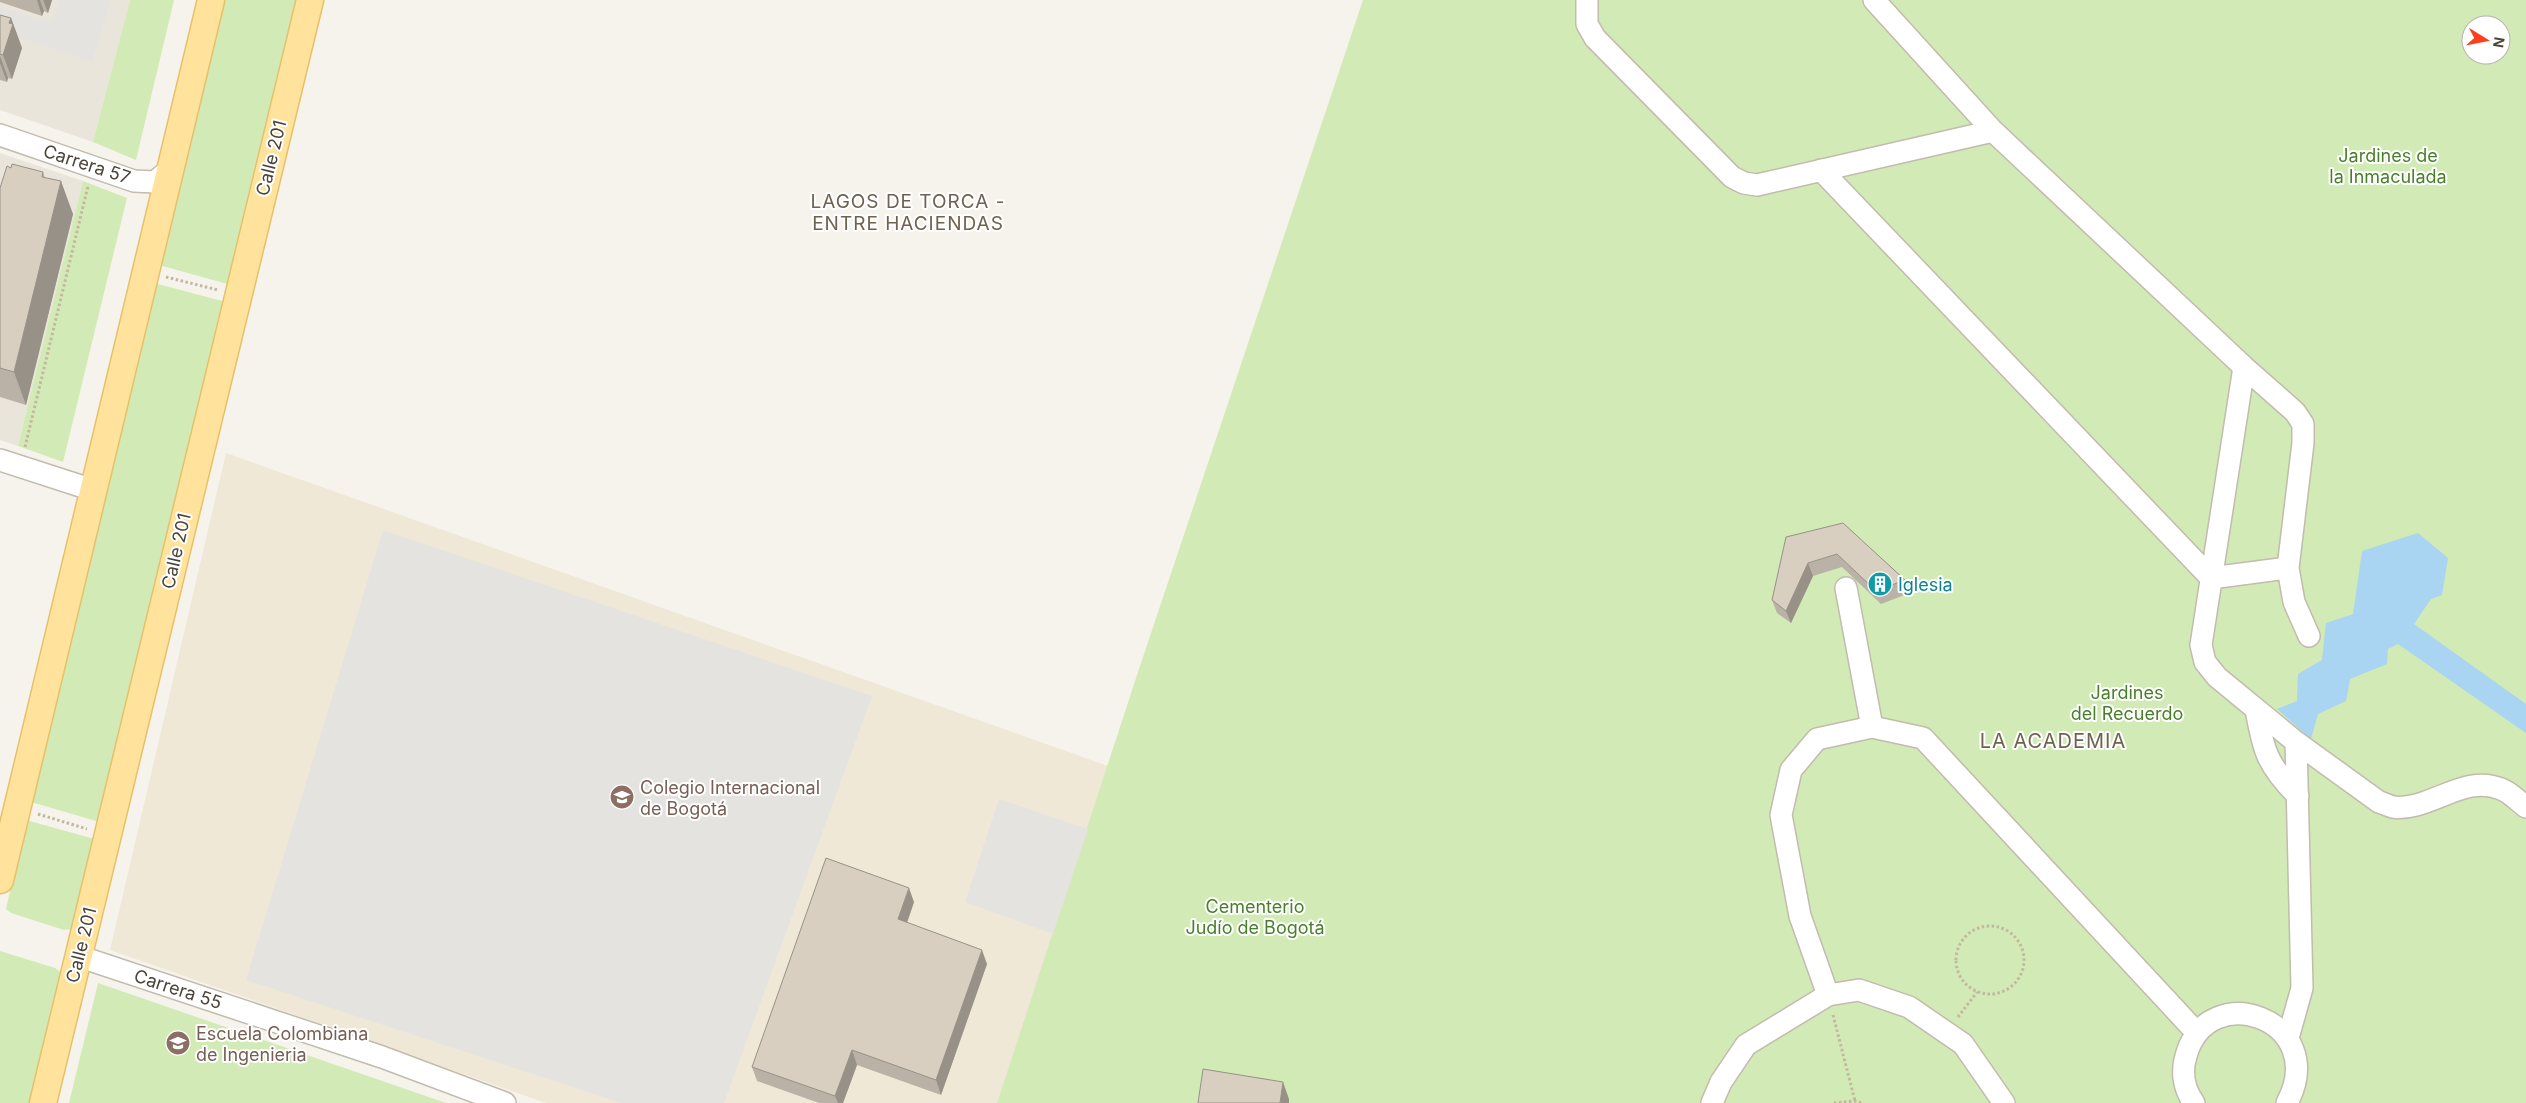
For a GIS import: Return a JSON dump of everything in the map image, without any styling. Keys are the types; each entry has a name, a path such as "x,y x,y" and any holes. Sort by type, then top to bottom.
{"main road":[{"path":"0,880 211,0"},
{"name":"Calle 201","path":"43,1103 310,0"}],"street":[{"path":"1587,0 1587,24 1595,38 1732,177 1744,183 1756,185 1993,132"},
{"path":"1874,0 1993,132 2244,367 2295,412 2303,424 2303,443 2288,568 2294,602 2309,636"},
{"name":"Carrera 57","path":"0,135 134,181 155,182 170,169"},
{"path":"1820,170 2211,578"},
{"path":"2244,367 2201,645 2205,662 2217,677 2296,742 2379,802 2393,807 2407,807 2472,786 2488,785 2503,789 2526,807"},
{"path":"0,460 93,490"},
{"path":"2211,578 2288,568"},
{"path":"1846,588 1872,727"},
{"path":"2256,709 2263,750 2282,780 2298,796"},
{"path":"1828,995 1800,916 1780,815 1791,770 1817,740 1872,727 1923,738 2197,1033"},
{"path":"2288,1038 2302,988 2296,742"},
{"name":"Carrera 55","path":"78,956 382,1057 505,1103"},
{"path":"1712,1103 1721,1082 1746,1045 1828,995 1859,990 1909,1007 1963,1044 2004,1103"},
{"path":"2194,1103 2184,1081 2184,1064 2188,1047 2197,1033 2211,1022 2227,1014 2244,1013 2261,1017 2276,1026 2288,1038 2296,1054 2298,1071 2295,1089 2287,1103"}],"path":[{"path":"24,448 89,185"},
{"path":"165,276 219,290"},
{"path":"29,811 91,830"},
{"path":"2000,926 2010,931 2020,944 2024,960 2022,971 2009,988 1988,994 1977,992 1967,986 1960,977 1956,965 1956,953 1960,942 1968,933 1978,927 2000,926"},
{"path":"1946,1032 1977,992"},
{"path":"1828,995 1855,1101"},
{"path":"1834,1103 1855,1101 1862,1103"}],"shaded area":[{"path":"0,0 130,0 93,142 0,110"},
{"path":"58,0 111,0 92,62 0,31 0,7 51,23"},
{"path":"0,153 83,181 18,446 0,440"},
{"name":"Colegio Internacional de Bogotá","path":"226,453 1108,766 997,1103 546,1103 110,950"},
{"path":"383,530 872,696 724,1103 621,1103 246,980"},
{"path":"999,799 1088,829 1053,934 965,902"}],"green space":[{"path":"130,0 174,0 136,160 93,142"},
{"path":"221,0 299,0 231,285 159,265"},
{"path":"1363,0 2526,0 2526,1103 997,1103 1137,675"},
{"path":"83,181 127,198 63,462 18,446"},
{"path":"154,283 226,302 103,823 31,802"},
{"path":"26,820 98,840 75,926 71,929 64,930 11,913 6,909"},
{"path":"0,951 55,968 62,973 34,1103 0,1103"},
{"name":"Escuela Colombiana de Ingenieria","path":"98,983 446,1103 69,1103"}],"water":[{"path":"2418,533 2448,558 2442,595 2431,599 2414,624 2526,704 2526,733 2398,644 2388,649 2387,664 2350,679 2346,701 2318,714 2311,739 2277,709 2297,701 2298,674 2322,660 2326,623 2353,614 2362,551"}],"building":[{"path":"0,15 11,18 9,23 13,24 3,55 0,54"},
{"path":"12,164 43,172 42,177 61,181 14,372 0,368 0,188 7,166 11,168"},
{"name":"Iglesia","path":"1843,523 1905,580 1876,591 1837,554 1808,563 1786,611 1772,600 1786,537"},
{"path":"826,858 909,888 898,919 982,950 936,1080 852,1050 835,1096 752,1067"},
{"path":"1203,1069 1283,1082 1280,1103 1198,1103"}],"place":[{"name":"Iglesia","path":"1880,584"},
{"name":"Colegio Internacional de Bogotá","path":"622,797"},
{"name":"Escuela Colombiana de Ingenieria","path":"178,1043"}],"district":[{"name":"LAGOS DE TORCA - ENTRE HACIENDAS","path":"908,212"},
{"name":"LA ACADEMIA","path":"2053,741"}],"park label":[{"name":"Jardines de la Inmaculada","path":"2388,165"},
{"name":"Jardines del Recuerdo","path":"2127,702"},
{"name":"Cementerio Judío de Bogotá","path":"1255,916"}]}
